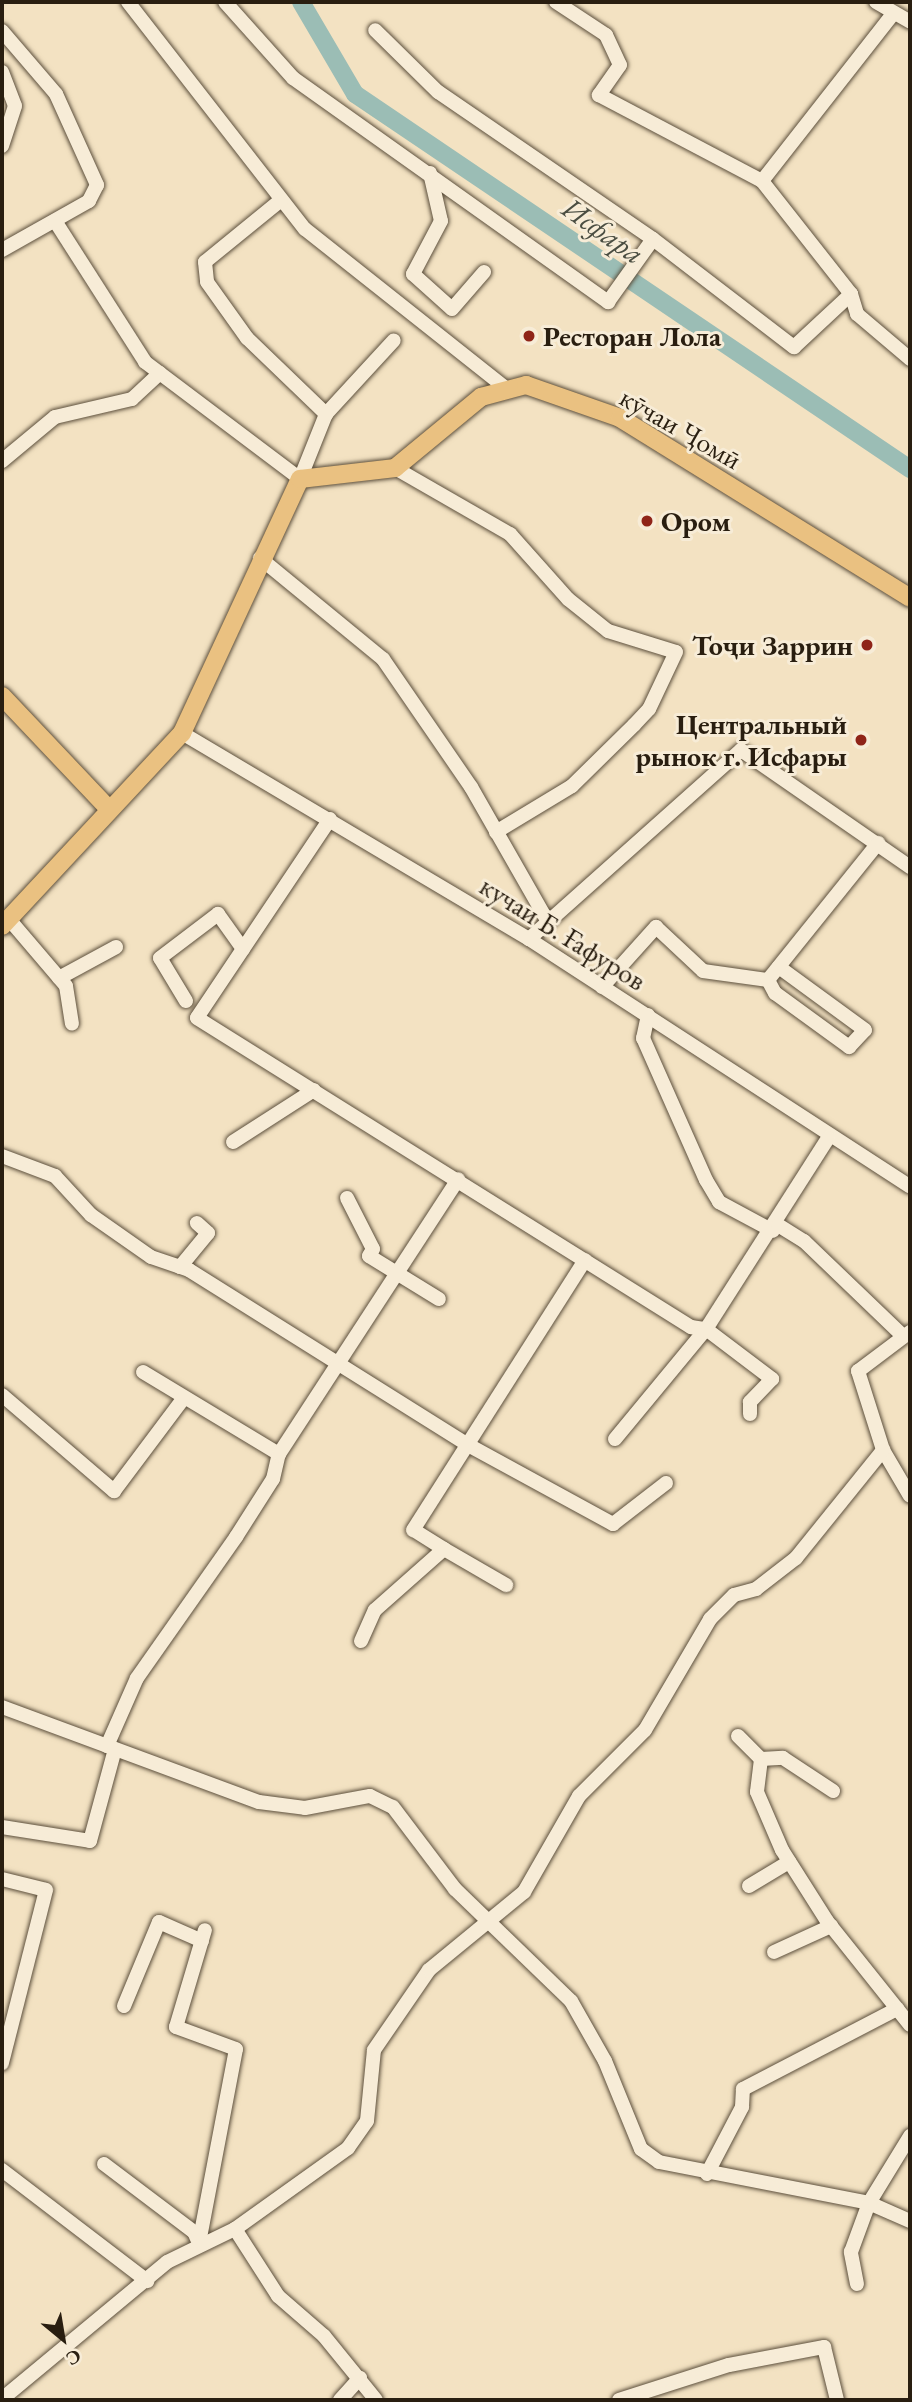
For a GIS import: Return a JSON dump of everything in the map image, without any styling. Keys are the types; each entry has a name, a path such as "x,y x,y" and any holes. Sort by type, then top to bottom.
{"main road":[{"name":"кӯчаи Ҷомӣ","path":"395,468 481,397 526,386 620,418 901,587 910,598"},
{"path":"5,922 108,808 182,733 260,558 300,479 395,468"},
{"path":"2,696 108,808"}],"street":[{"path":"128,2 305,229 508,390"},
{"path":"225,2 293,78 608,302 650,244"},
{"path":"556,2 606,35 620,65 600,95 762,181 851,294 857,314 910,359"},
{"path":"876,2 910,22"},
{"path":"762,181 893,14"},
{"path":"375,30 438,92 794,347 851,294"},
{"path":"2,31 56,94 97,185 89,201 2,250"},
{"path":"2,72 15,106 2,146"},
{"path":"430,173 441,221 413,274 452,309 484,272"},
{"path":"281,200 205,262 207,282 247,338 326,414"},
{"path":"55,221 120,328 160,373 300,479 326,414 394,340"},
{"path":"2,461 54,417 132,399 160,373"},
{"path":"395,468 510,534 568,599 608,631 676,652 649,709 634,725 572,786 496,832"},
{"path":"260,558 383,659 496,832 548,922"},
{"name":"кучаи Б. Ғафуров","path":"182,733 529,939 648,1015 828,1138 910,1186"},
{"path":"529,939 741,750 910,867"},
{"path":"330,819 197,1018 691,1326 706,1329 772,1379 750,1402 750,1413"},
{"path":"768,981 878,843"},
{"path":"186,1000 160,958 218,914 243,949"},
{"path":"5,922 59,978 72,1024"},
{"path":"602,987 656,928 703,971 768,981"},
{"path":"59,978 116,947"},
{"path":"768,981 775,993 849,1047 865,1030 779,967"},
{"path":"648,1015 643,1038 706,1180 719,1202 804,1241 907,1334 858,1371 883,1450 910,1496"},
{"path":"233,1142 314,1090"},
{"path":"615,1439 706,1329 775,1228 828,1138"},
{"path":"2,1156 55,1176 91,1215 151,1257 180,1267 340,1360 470,1446 612,1524 666,1483"},
{"path":"2,1827 89,1841 111,1748 137,1678 236,1537 272,1479 279,1454 458,1179"},
{"path":"347,1198 373,1249 369,1256 439,1299"},
{"path":"180,1267 208,1233 197,1223"},
{"path":"506,1585 413,1530 470,1446 585,1260"},
{"path":"143,1372 183,1399 279,1454"},
{"path":"2,1395 114,1490 183,1399"},
{"path":"8,2394 147,2281 199,2243 235,2229 348,2148 367,2121 374,2050 429,1970 493,1923 524,1892 579,1796 645,1730 710,1619 734,1595 756,1589 796,1558 883,1450"},
{"path":"361,1641 375,1610 444,1549"},
{"path":"2,1707 259,1802 305,1808 369,1796 393,1807 455,1889 571,2001 606,2061 641,2149 659,2162 706,2174 869,2203 910,2221"},
{"path":"738,1735 761,1759 783,1758 833,1791"},
{"path":"761,1759 757,1792 789,1862 831,1926 910,2025"},
{"path":"749,1886 789,1862"},
{"path":"2,1879 46,1890 2,2063"},
{"path":"124,2006 159,1922 204,1936 176,2027 236,2049 199,2243"},
{"path":"774,1952 831,1926"},
{"path":"706,2174 742,2107 743,2089 897,2009"},
{"path":"857,2284 851,2252 869,2203 910,2136"},
{"path":"104,2164 194,2232 199,2243"},
{"path":"2,2170 147,2281"},
{"path":"235,2229 278,2296 360,2378 376,2400"},
{"path":"619,2400 729,2365 824,2347 837,2400"},
{"path":"340,2400 360,2378"}],"waterway":[{"name":"Исфара","path":"301,2 355,94 910,469"}],"place":[{"name":"Ресторан Лола","path":"529,336"},
{"name":"Ором","path":"647,521"},
{"name":"Тоҷи Заррин","path":"867,645"},
{"name":"Центральный рынок г. Исфары","path":"861,740"}]}
